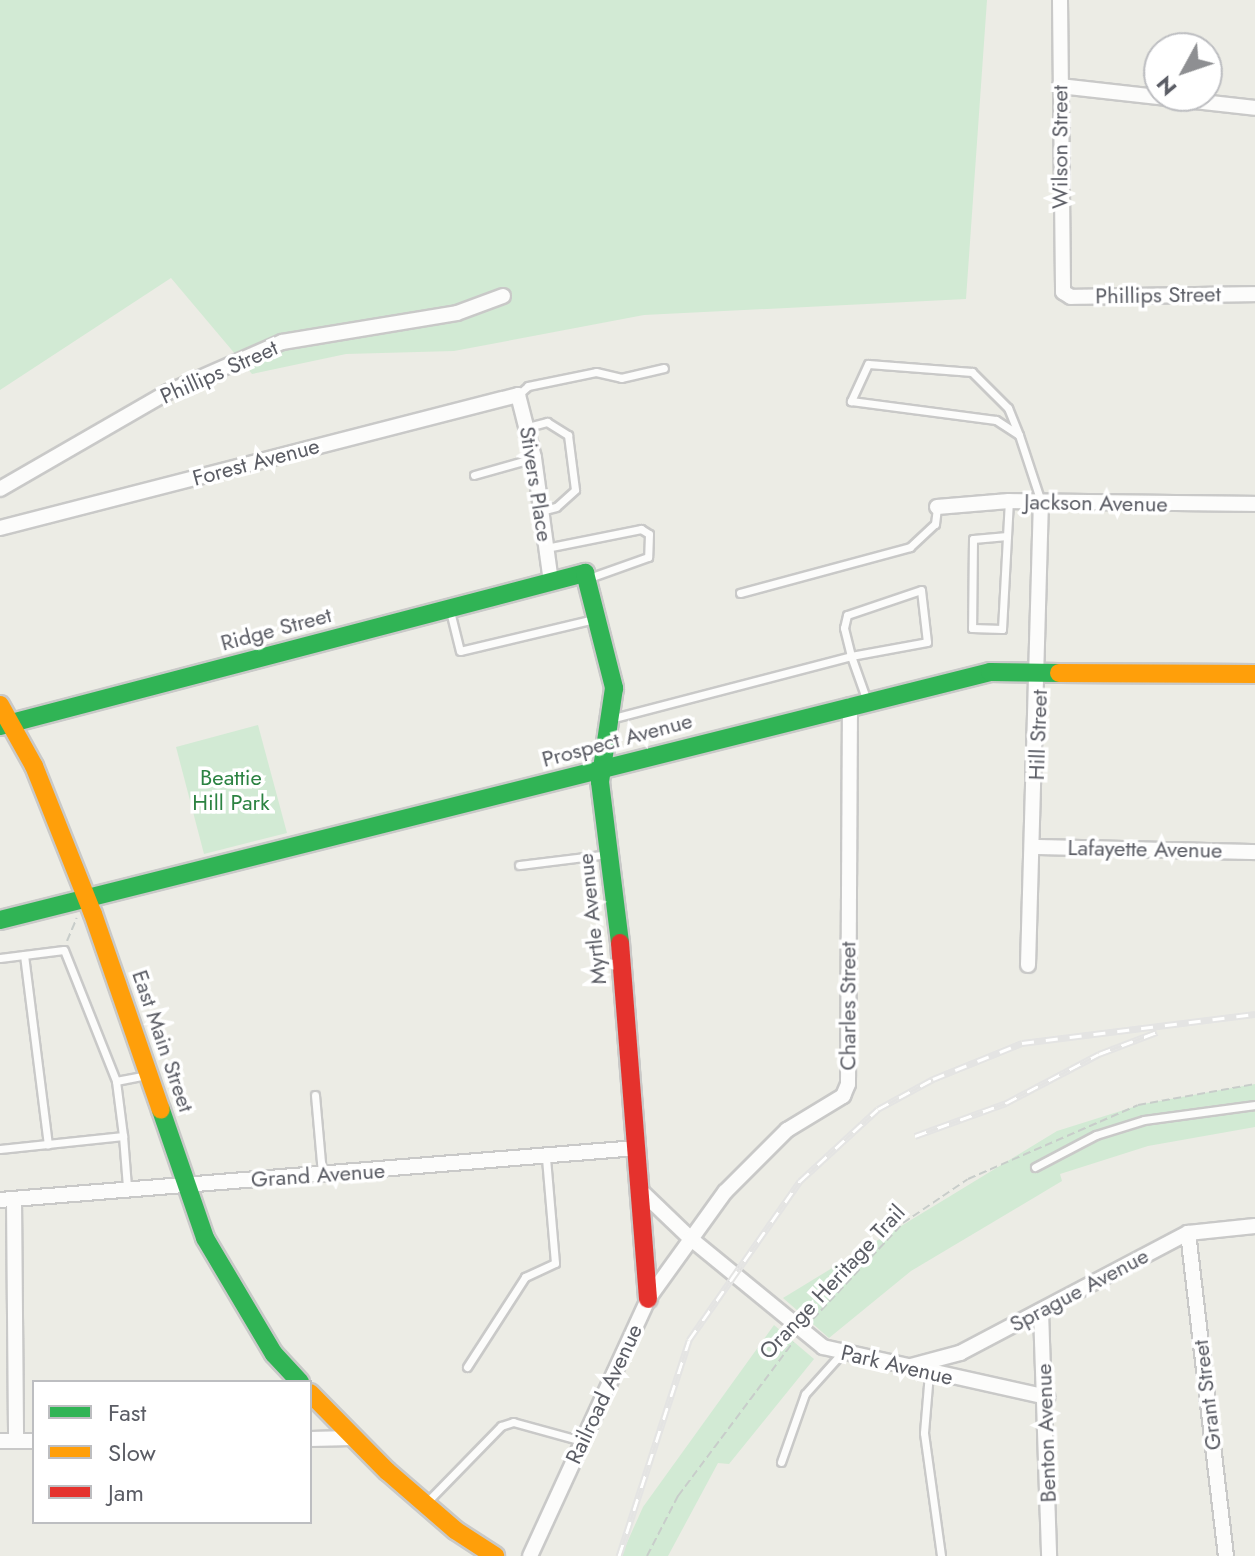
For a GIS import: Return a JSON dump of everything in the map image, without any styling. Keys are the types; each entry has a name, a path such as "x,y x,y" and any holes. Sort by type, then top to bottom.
{"street":[{"name":"Wilson Street","path":"1060,0 1063,292"},
{"path":"1060,86 1255,108"},
{"name":"Phillips Street","path":"1063,292 1071,297 1255,294"},
{"name":"Phillips Street","path":"0,489 168,392 282,342 457,313 503,296"},
{"name":"Stivers Place","path":"515,395 528,427 534,458 551,582"},
{"name":"Forest Avenue","path":"0,528 515,395"},
{"name":"Jackson Avenue","path":"937,507 1009,501 1041,504 1255,504"},
{"name":"Hill Street","path":"1028,965 1035,847 1041,504"},
{"path":"551,582 585,573 587,579"},
{"name":"Myrtle Avenue","path":"587,579 614,688 600,782 610,853 642,1192 648,1299"},
{"name":"Ridge Street","path":"6,724 551,582"},
{"name":"Prospect Avenue","path":"0,920 83,907 603,767 990,672 1040,669 1255,674"},
{"name":"Charles Street","path":"690,1238 765,1151 787,1130 843,1096 848,1084 858,703"},
{"name":"East Main Street","path":"0,705 152,1075 184,1185 222,1272 274,1354 298,1380"},
{"name":"Lafayette Avenue","path":"1035,847 1255,852"},
{"name":"Grand Avenue","path":"7,1200 127,1187 546,1158 637,1148"},
{"path":"642,1192 690,1238"},
{"path":"7,1200 16,1441"},
{"name":"Sprague Avenue","path":"905,1367 960,1353 1188,1233 1255,1226"},
{"name":"Grant Street","path":"1188,1233 1226,1556"},
{"name":"Railroad Avenue","path":"530,1556 648,1299 690,1238"},
{"name":"Park Avenue","path":"690,1238 840,1355 1047,1397"},
{"name":"Benton Avenue","path":"1041,1311 1047,1397 1049,1556"},
{"path":"312,1395 352,1438 425,1504 495,1556"},
{"path":"312,1439 352,1438"},
{"path":"0,1441 32,1441"}],"lane":[{"path":"1019,435 996,420 851,401 868,364 972,372 1008,408 1019,435 1041,504"},
{"path":"515,395 528,386 596,372 621,378 664,368"},
{"path":"528,427 547,422 568,435 575,490 556,507 541,511"},
{"path":"474,475 534,458"},
{"path":"1007,536 973,539 972,628 1002,629 1009,501"},
{"path":"740,593 910,547 935,524 937,507"},
{"path":"546,548 641,529 649,534 648,557 587,579"},
{"path":"610,719 851,656 929,641 923,592 857,608 847,615 844,628 851,656 858,703"},
{"path":"449,608 460,651 596,619"},
{"path":"519,865 610,853"},
{"path":"0,958 64,950 116,1081 127,1187"},
{"path":"24,955 48,1144"},
{"path":"116,1081 152,1075"},
{"path":"315,1095 322,1175"},
{"path":"1035,1167 1096,1135 1144,1120 1255,1105"},
{"path":"0,1149 123,1136"},
{"path":"467,1367 525,1277 555,1263 546,1158"},
{"path":"781,1462 805,1394 840,1355"},
{"path":"929,1373 924,1433 941,1556"},
{"path":"425,1504 501,1426 513,1422 582,1441"}],"path":[{"path":"64,950 83,907"},
{"name":"Orange Heritage Trail","path":"647,1556 678,1496 803,1329 903,1223 968,1179 1138,1105 1255,1084"}],"green space":[{"path":"0,0 987,0 966,299 644,315 454,351 346,354 252,374 171,278 0,390"},
{"name":"Beattie Hill Park","path":"258,725 287,833 204,854 176,747"},
{"path":"1255,1084 1255,1127 1148,1146 1060,1174 1062,1181 911,1271 829,1338 783,1298 1057,1131 1143,1104"},
{"path":"774,1325 814,1359 729,1464 718,1463 668,1556 621,1556 643,1507"}],"railway":[{"path":"619,1556 689,1340 800,1181 878,1109 933,1079 1022,1043 1255,1014"},
{"path":"915,1136 1006,1103 1099,1054 1157,1032"}],"traffic: fast":[{"path":"0,726 585,573 614,688 600,782 620,943"},
{"path":"0,920 990,672 1059,673"},
{"path":"161,1110 205,1238 274,1354 298,1380"}],"traffic: slow":[{"path":"1059,673 1255,674"},
{"path":"0,705 34,766 93,914 161,1110"},
{"path":"312,1395 387,1471 455,1530 495,1556"}],"traffic: jam":[{"path":"620,943 648,1299"}]}
